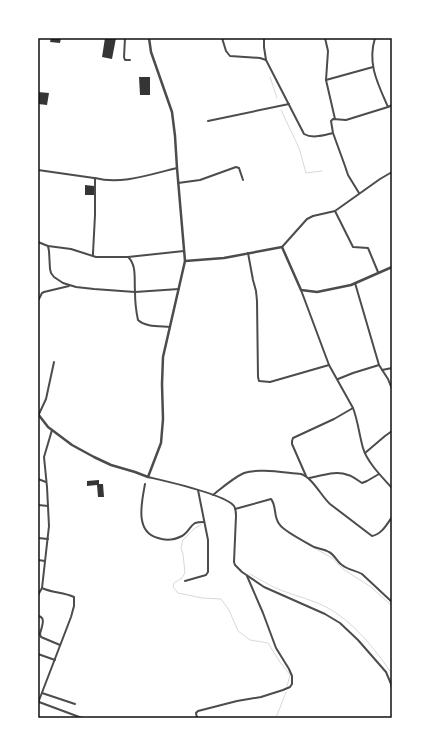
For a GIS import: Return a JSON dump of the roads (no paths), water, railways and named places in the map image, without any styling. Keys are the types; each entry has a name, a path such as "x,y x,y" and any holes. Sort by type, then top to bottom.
{"street":[{"path":"125,38 124,57 125,60 130,60"},
{"path":"148,477 161,443 163,357 185,261 172,112 151,52 149,38"},
{"path":"222,38 226,51 230,56 260,58 266,60"},
{"path":"264,38 266,60 303,131 307,136 321,136 334,133"},
{"path":"325,38 328,51 326,80 335,119"},
{"path":"376,38 373,47 372,67 388,107"},
{"path":"326,80 372,67"},
{"path":"208,121 289,104"},
{"path":"359,194 344,166 331,121 333,119 346,120 392,105"},
{"path":"178,183 200,180 236,166 239,168 243,180"},
{"path":"38,170 104,180 131,179 177,168"},
{"path":"185,261 224,258 282,247 307,219 313,216 335,211 392,172"},
{"path":"94,178 96,181 94,256"},
{"path":"335,211 353,247 368,248 378,272"},
{"path":"38,242 48,246 71,249 94,256 128,257 184,252"},
{"path":"48,246 51,273 58,280 71,286 135,292 179,288"},
{"path":"282,247 301,290 329,365 338,379 356,415 365,453 379,474 392,488"},
{"path":"248,253 257,296 259,381 270,382 329,365"},
{"path":"128,257 134,266 138,320 146,324 170,327"},
{"path":"301,290 317,292 351,285 392,267"},
{"path":"355,283 379,365 388,379 392,389"},
{"path":"39,299 44,292 71,286"},
{"path":"54,362 46,399 38,414 48,427 72,445 111,465 148,477 198,490 213,495 233,505 236,516 234,562 237,568 264,588 325,614 340,623 358,640 386,672 392,689"},
{"path":"338,379 379,365"},
{"path":"382,370 392,368"},
{"path":"306,476 292,444 293,438 353,408"},
{"path":"38,595 42,588 49,526 44,457 52,430"},
{"path":"365,453 392,431"},
{"path":"213,495 246,472 256,471 301,474 309,478 330,504 372,536 382,531 392,517"},
{"path":"309,478 335,473 351,476 362,483 379,474"},
{"path":"38,479 47,482"},
{"path":"388,484 392,481"},
{"path":"145,484 141,515 145,530 155,538 173,540 187,533 194,524 204,522"},
{"path":"185,581 206,575 208,572 208,540 198,490"},
{"path":"235,509 271,500 274,504 278,524 283,529 315,547 331,553 340,564 349,570 362,574 392,602"},
{"path":"38,505 48,506"},
{"path":"38,538 48,540"},
{"path":"38,560 45,562"},
{"path":"197,718 196,713 198,711 237,701 261,697 283,690 290,687 292,684 292,676 276,648 246,575"},
{"path":"42,588 50,592 67,594 74,597 74,606 38,702 82,718"},
{"path":"38,616 43,617 40,635 60,645"},
{"path":"38,654 55,660"},
{"path":"42,692 75,704"}],"waterway":[{"path":"270,77 277,98"},
{"path":"281,110 299,148 306,173 322,171"},
{"path":"201,525 195,528 183,540 181,548 185,573 182,578 174,583 173,587 178,593 202,598 221,599 229,610 238,631 250,640 268,643 290,675 287,686"},
{"path":"288,533 332,558 343,569 371,587 392,606"},
{"path":"250,574 267,584 316,602 336,613 363,636 392,674"},
{"path":"276,718 286,692"}]}
